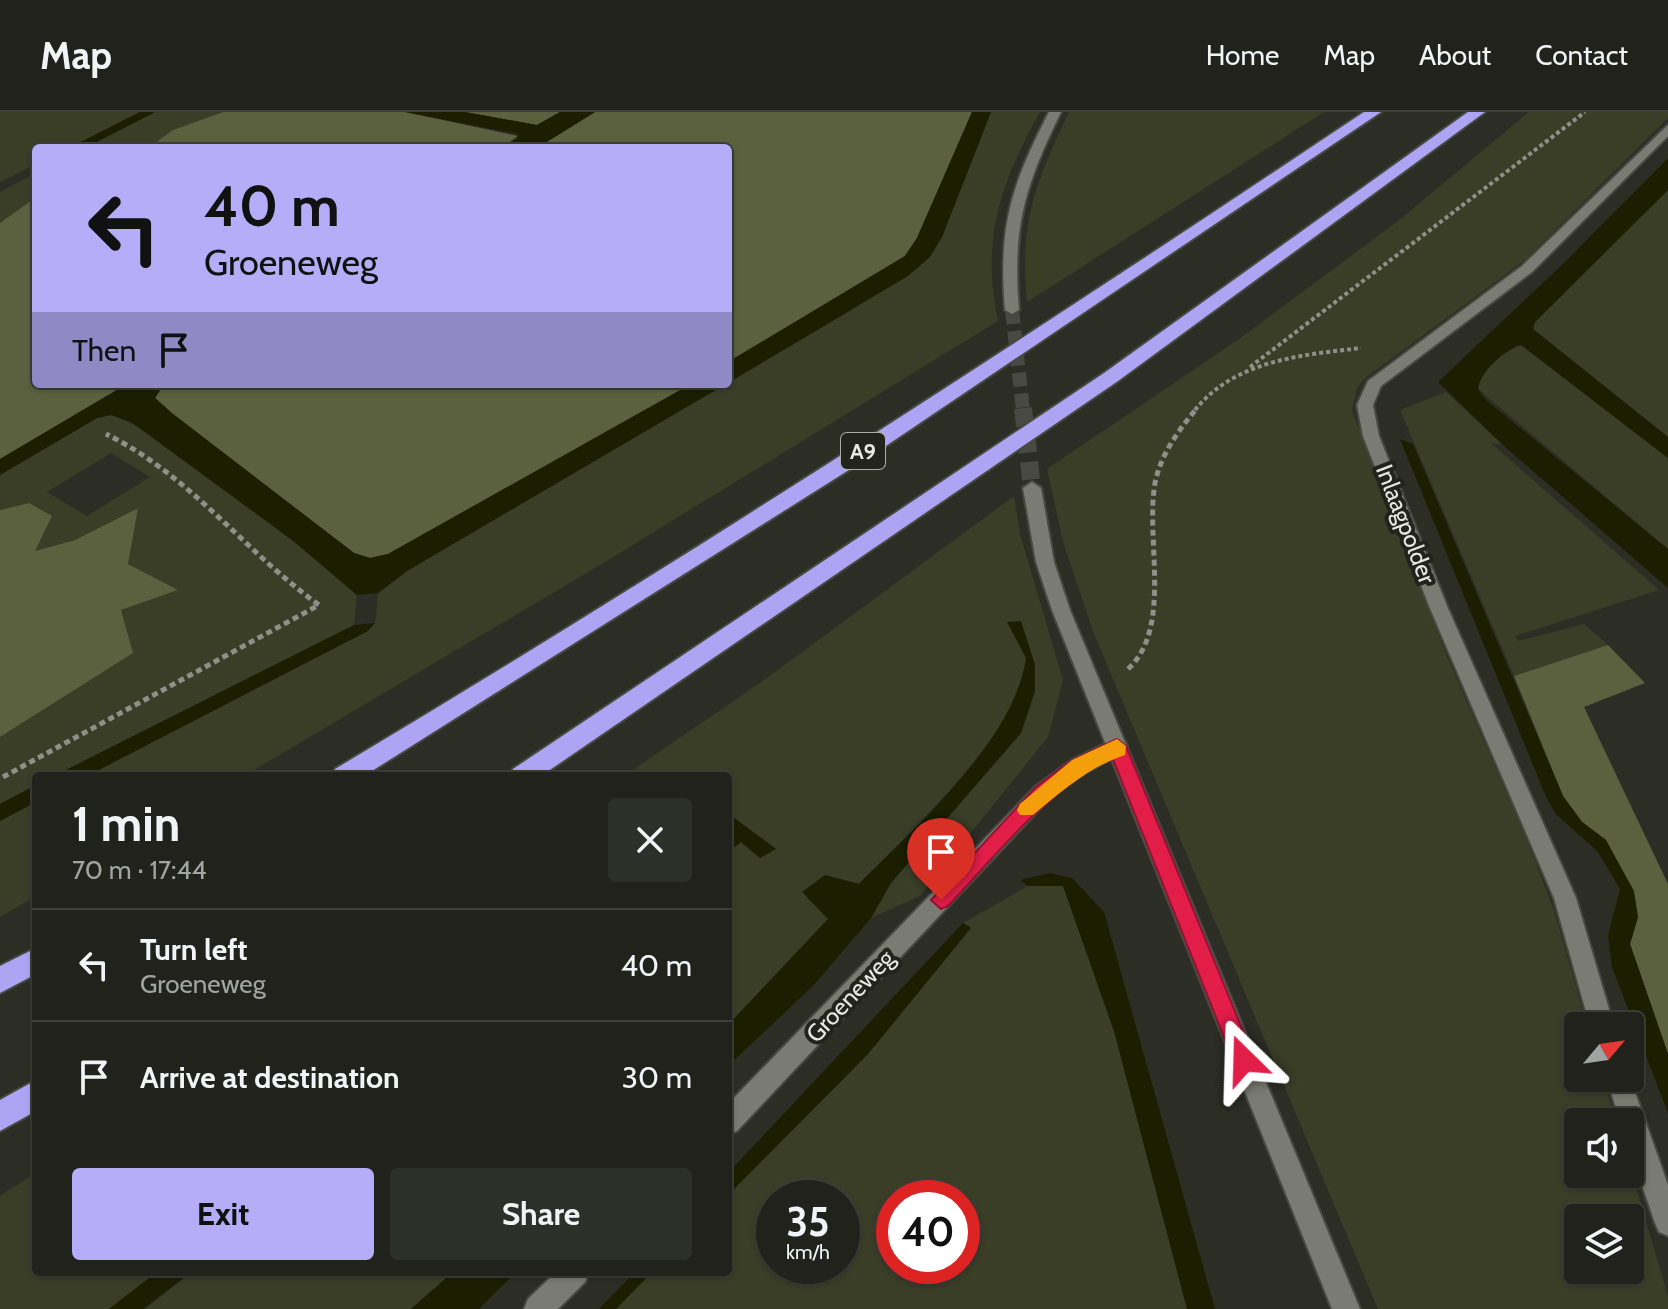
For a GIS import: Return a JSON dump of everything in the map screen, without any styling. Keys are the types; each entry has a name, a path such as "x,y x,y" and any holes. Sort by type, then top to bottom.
{"highway":[{"name":"A9","path":"351,772 573,639 1101,296 1374,112"},
{"path":"528,772 1111,377 1478,112"},
{"path":"0,981 32,962"},
{"path":"0,1117 32,1097"}],"street":[{"path":"1012,310 1006,254 1011,213 1055,112"},
{"name":"Inlaagpolder","path":"1598,1012 1565,898 1438,606 1366,418 1365,405 1374,384 1527,269 1668,129"},
{"path":"1032,488 1045,562 1092,689 1346,1309"},
{"name":"Groeneweg","path":"732,1118 1043,792 1079,766 1117,746"},
{"path":"1623,1092 1668,1223"},
{"path":"538,1309 571,1276"}],"path":[{"path":"1246,370 1585,112"},
{"path":"1092,689 1132,666 1148,636 1155,569 1153,494 1166,451 1202,397 1230,376 1246,370 1324,352 1429,344"},
{"path":"3,777 319,605 292,588 185,488 131,444 106,434"}],"shaded area":[{"path":"0,112 140,112 77,144 32,144 32,166 0,182"},
{"path":"140,112 155,112 93,144 77,144"},
{"path":"155,112 223,112 173,130 154,144 93,144"},
{"path":"223,112 405,112 518,136 507,144 154,144 173,130"},
{"path":"405,112 465,112 537,125 560,112 595,112 543,144 508,144 517,139 518,134"},
{"path":"465,112 560,112 537,125"},
{"path":"595,112 972,112 917,238 905,256 732,360 732,144 543,144"},
{"path":"972,112 991,112 942,237 930,257 908,276 732,381 732,360 905,256 917,238"},
{"path":"991,112 1040,112 1014,164 998,212 992,263 998,321 605,562 251,772 95,772 367,631 375,623 378,593 407,571 719,388 732,388 732,380 855,308 942,237"},
{"path":"1069,112 1324,112 1027,302 1025,248 1032,204"},
{"path":"1529,112 1668,112 1668,118 1525,260 1364,379 1357,388 1352,410 1447,656 1554,910 1583,1012 1564,1012 1564,1092 1607,1092 1612,1108 1564,1108 1564,1188 1636,1188 1641,1204 1564,1204 1564,1284 1644,1284 1644,1215 1668,1296 1668,1309 1378,1309 1094,634 1064,545 1047,469 1239,339 1398,221"},
{"path":"1668,158 1668,190 1535,322 1533,329 1668,437 1668,458 1521,345 1494,362 1483,375 1478,389 1486,400 1668,549 1668,588 1503,445 1438,382 1565,262"},
{"path":"32,175 32,200 0,223 0,192"},
{"path":"1668,190 1668,437 1533,329 1535,322"},
{"path":"32,200 32,388 120,388 0,459 0,223"},
{"path":"1521,345 1668,458 1668,549 1478,389 1483,375 1494,362"},
{"path":"120,388 161,388 155,398 173,414 354,553 370,558 388,554 684,388 719,388 407,571 378,593 357,595 292,540 131,422 111,415 97,418 0,475 0,459"},
{"path":"161,388 684,388 388,554 370,558 354,553 155,398"},
{"path":"1446,392 1503,445 1491,443 1659,590 1515,636 1518,641 1584,624 1608,645 1514,676 1400,410"},
{"path":"111,415 126,421 181,456 307,552 357,595 354,625 62,772 32,772 32,787 0,804 0,737 132,653 121,610 177,590 128,564 137,508 75,540 34,551 29,503 0,510 0,475 97,418","holes":["111,453 150,477 87,516 47,492"]},
{"path":"1400,439 1413,444 1563,796 1582,822 1606,840 1634,891 1638,917 1630,944 1668,1054 1668,1113 1644,1050 1644,1012 1629,1012 1612,967 1608,935 1620,889 1598,852 1555,813"},
{"path":"1014,496 1020,534 1063,680 1048,737 920,896 871,918 891,883 1021,733 1035,691 1035,665 1020,621 1008,622 1026,660 1021,686 1007,715 985,747 931,811 859,884 825,875 803,892 828,919 732,1021 732,849 741,842 760,858 775,848 732,818 732,772 630,772 767,678"},
{"path":"29,503 52,516 35,551 75,540 138,508 128,564 178,590 121,610 133,653 0,737 0,510"},
{"path":"1021,621 1035,665 1035,691 1021,733 891,883 871,918 813,986 732,1062 732,1021 828,919 802,892 825,875 859,884 934,809 983,751 1003,720 1018,689 1026,658 1007,622"},
{"path":"375,623 368,631 95,772 62,772 354,625"},
{"path":"1608,645 1645,683 1584,707 1668,884 1668,1054 1630,944 1638,917 1606,840 1582,822 1563,796 1514,676"},
{"path":"32,787 32,804 0,821 0,804"},
{"path":"32,804 32,898 0,917 0,821"},
{"path":"732,816 776,849 760,858 741,842 732,849"},
{"path":"1050,873 1072,878 1104,912 1215,1309 1187,1309 1114,1031 1063,886 1028,886 1020,880"},
{"path":"1028,886 1063,886 1114,1031 1187,1309 616,1309 648,1276 732,1276 732,1191 868,1054 971,927 963,923"},
{"path":"963,923 971,928 868,1054 732,1191 732,1169"},
{"path":"32,1176 32,1276 152,1276 109,1309 0,1309 0,1196"},
{"path":"152,1276 186,1276 143,1309 109,1309"},
{"path":"187,1276 448,1276 411,1309 145,1309"},
{"path":"448,1276 512,1276 479,1309 411,1309"},
{"path":"631,1276 648,1276 616,1309 599,1309"}],"tunnel":[{"path":"1012,310 1023,410"},
{"path":"1023,408 1032,488"}],"slow traffic":[{"path":"1027,810 1043,792 1079,766 1117,746 1118,750"}],"route":[{"path":"941,900 1043,792 1079,766 1117,746 1244,1060"}]}
